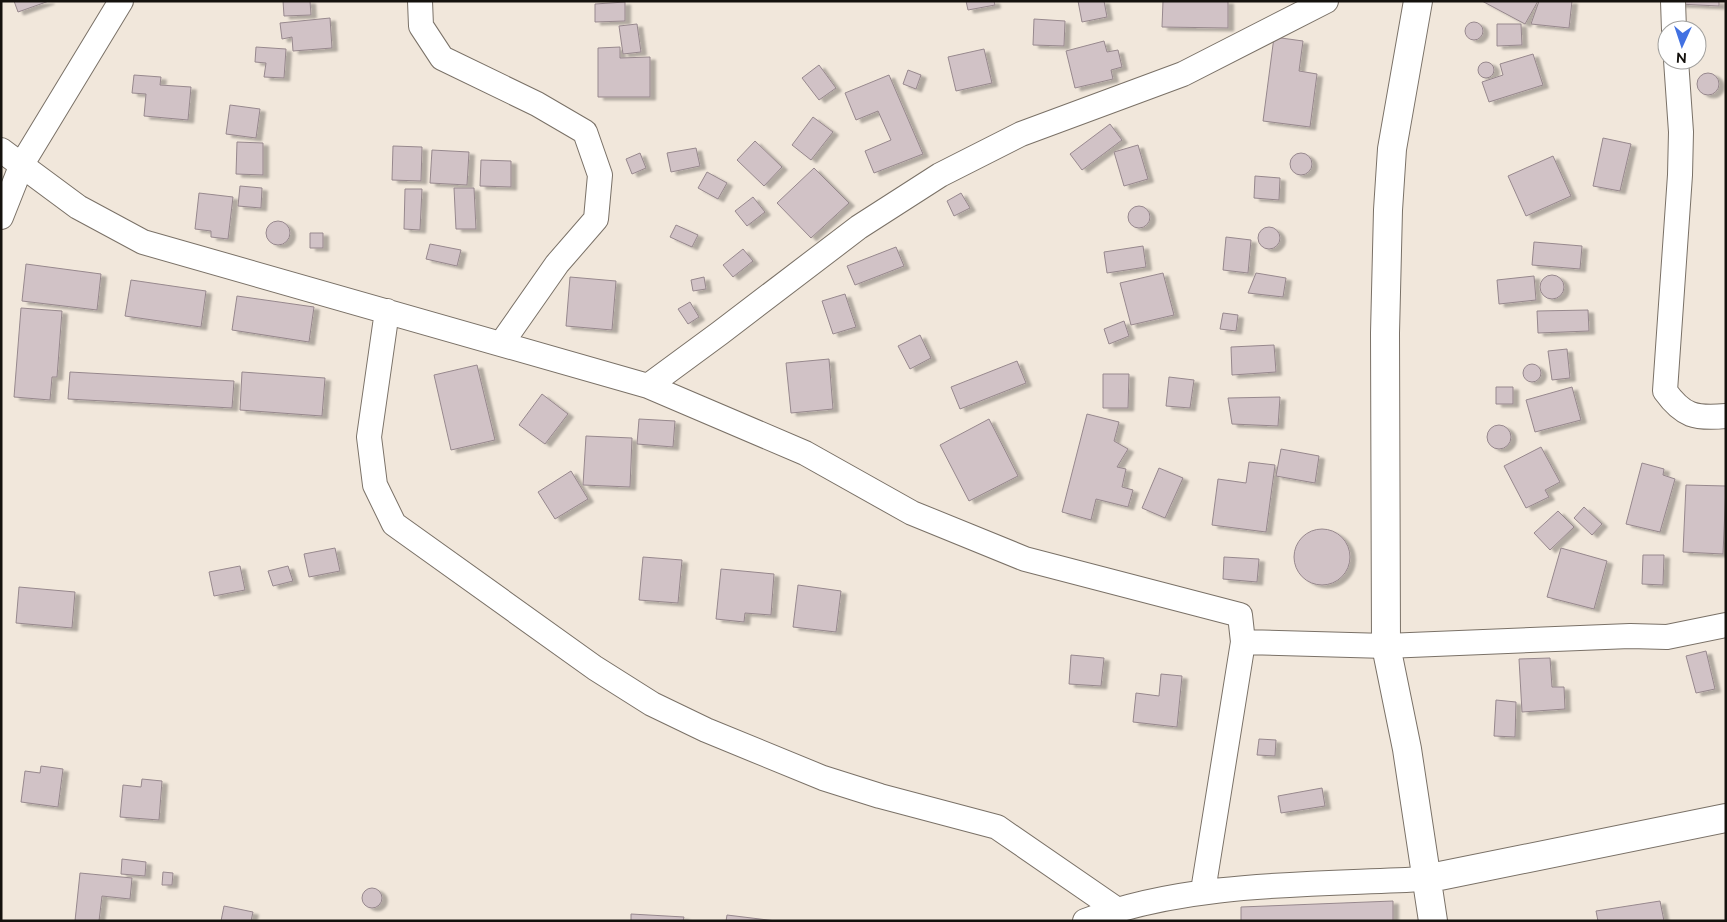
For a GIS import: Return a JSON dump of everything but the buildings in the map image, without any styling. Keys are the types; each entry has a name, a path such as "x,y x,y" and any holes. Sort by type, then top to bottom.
{"street":[{"path":"1,217 22,164 121,1"},
{"path":"420,1 421,26 442,58 537,104 586,132 600,175 596,219 557,264 501,344"},
{"path":"648,386 858,227 940,175 1021,134 1183,74 1326,1"},
{"path":"1418,1 1392,149 1388,210 1385,333 1386,646 1407,750 1432,921"},
{"path":"1673,1 1674,20"},
{"path":"1677,70 1681,132 1680,175 1665,390 1676,407 1689,415 1711,418 1726,416"},
{"path":"1,150 78,207 143,242 648,386 805,453 912,513 1025,559 1240,615 1243,642 1203,891"},
{"path":"386,311 369,437 375,485 394,524 595,668 652,704 706,730 824,778 880,796 997,827 1116,909"},
{"path":"1243,642 1386,646 1630,636 1666,637 1726,625"},
{"path":"1085,921 1116,909 1203,891 1425,879 1726,818"}]}
